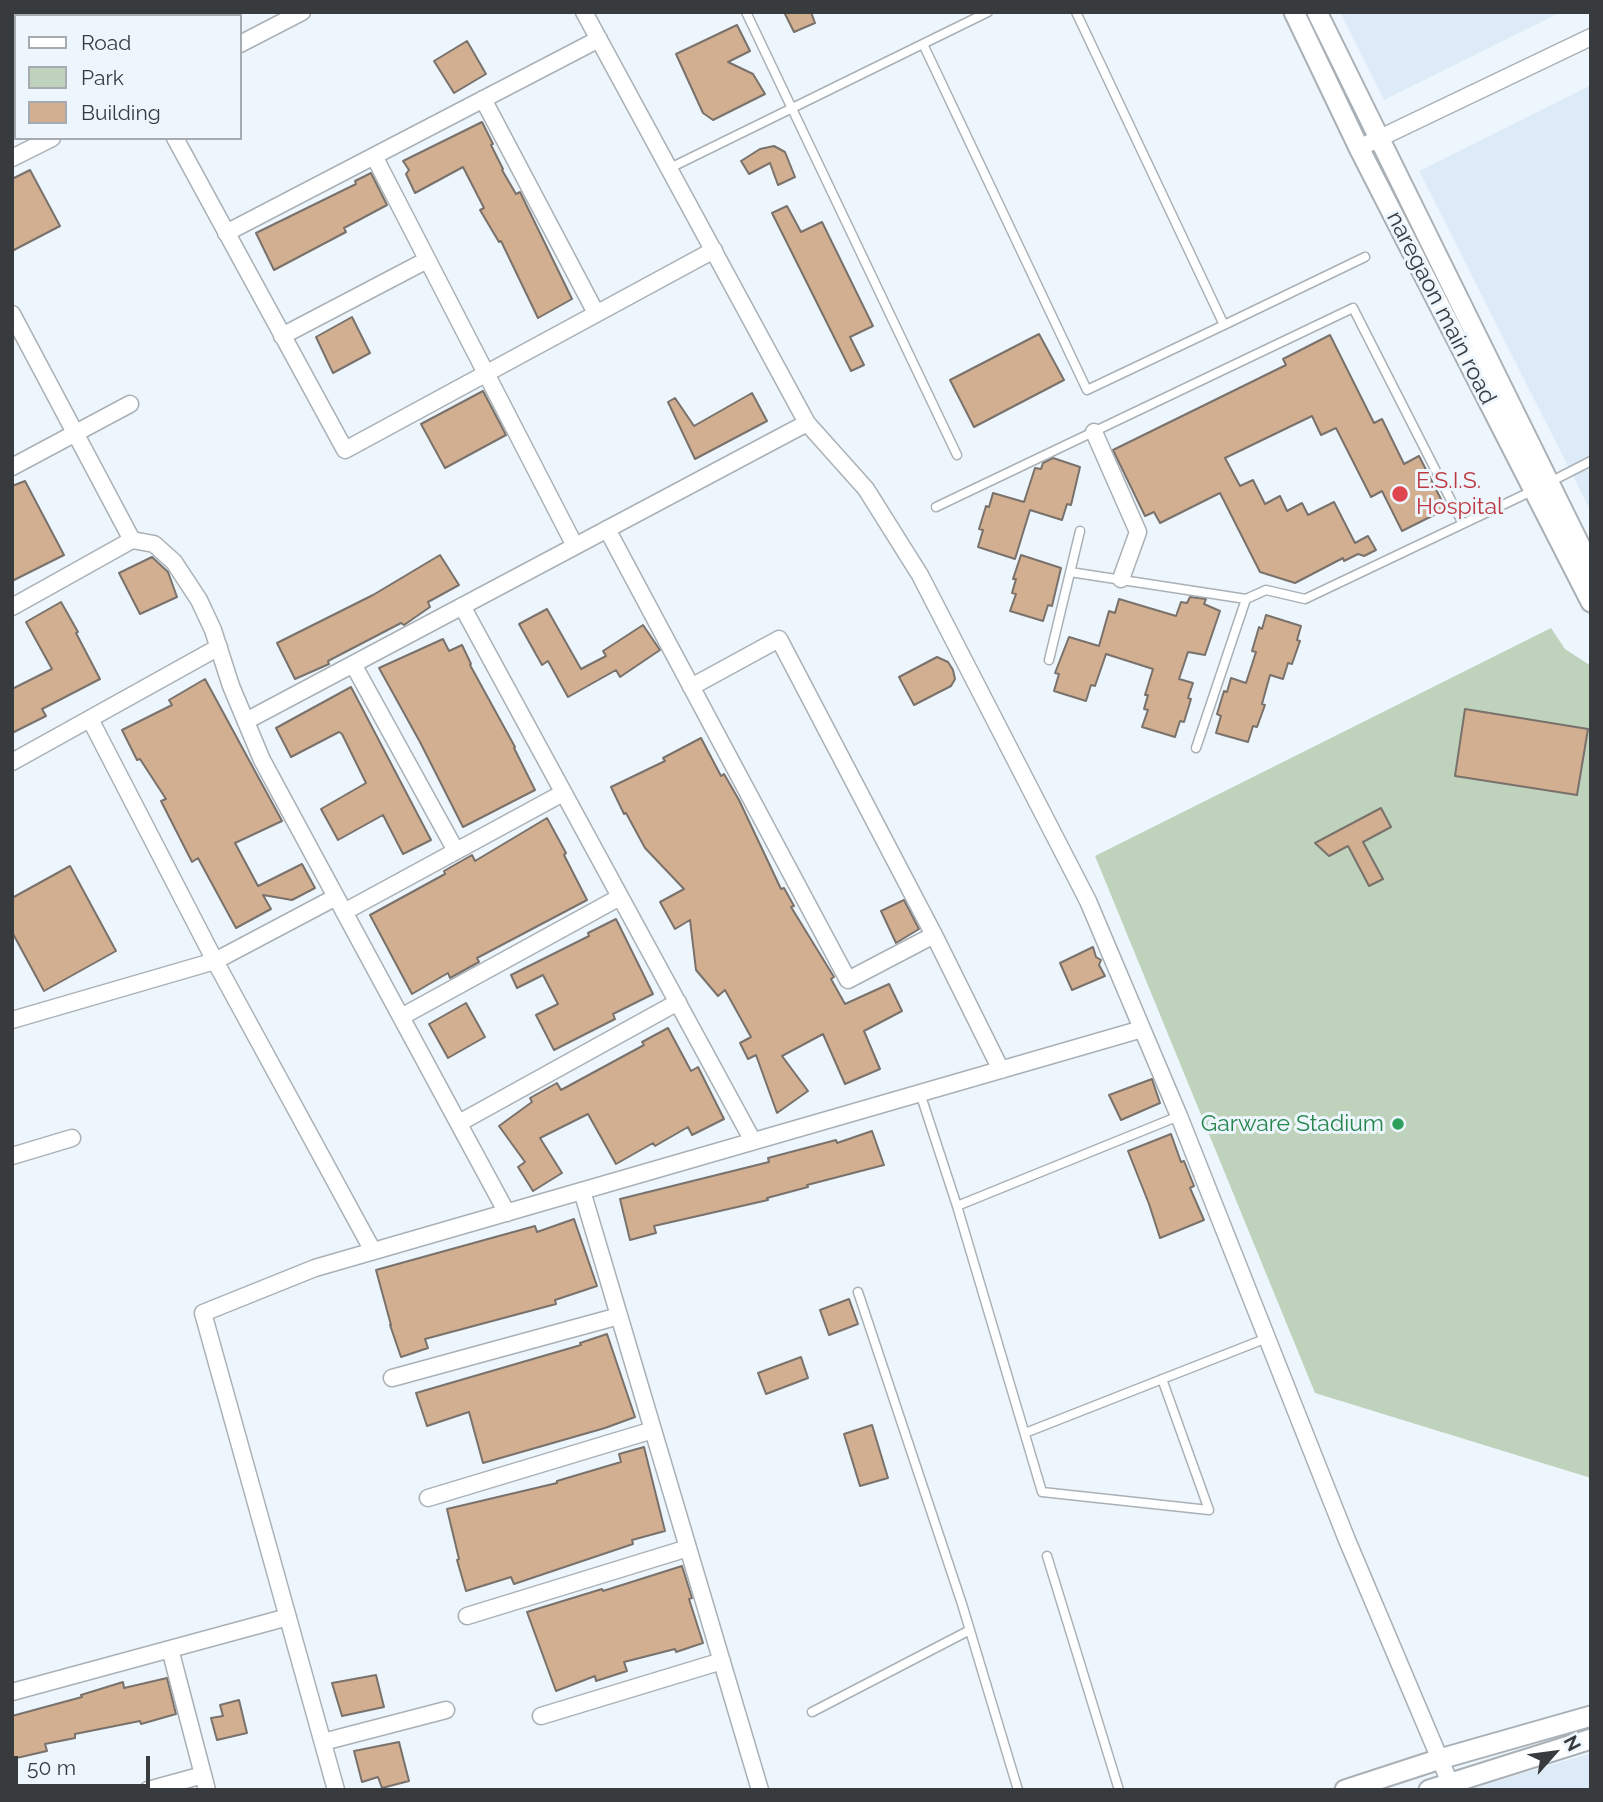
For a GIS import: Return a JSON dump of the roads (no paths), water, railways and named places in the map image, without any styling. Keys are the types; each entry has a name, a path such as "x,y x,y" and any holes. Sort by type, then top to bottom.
{"street":[{"path":"242,43 302,12"},
{"path":"584,12 807,423 866,489 920,575 1088,901 1179,1116 1347,1540 1450,1783"},
{"name":"naregaon main road","path":"1294,12 1359,148 1541,486 1591,568"},
{"name":"naregaon main road","path":"1317,12 1541,486 1591,602"},
{"path":"1359,148 1591,37"},
{"path":"226,233 599,39"},
{"path":"483,99 596,313"},
{"path":"12,158 48,140"},
{"path":"176,140 345,450 714,250"},
{"path":"373,156 575,546"},
{"path":"282,336 427,260"},
{"path":"14,322 132,540"},
{"path":"12,467 130,404"},
{"path":"246,721 807,423"},
{"path":"1094,432 1138,532 1121,579"},
{"path":"607,529 848,980 934,935"},
{"path":"12,607 132,540 154,544 174,562 199,600 262,760 507,1213"},
{"path":"462,606 753,1141"},
{"path":"691,687 779,639 934,935 1001,1070"},
{"path":"12,762 219,647"},
{"path":"353,664 456,851"},
{"path":"90,719 215,961 373,1251"},
{"path":"12,1020 215,961 456,851 563,793"},
{"path":"401,1017 620,897"},
{"path":"459,1123 678,1002"},
{"path":"336,1790 203,1313 315,1268 1142,1029"},
{"path":"12,1156 72,1138"},
{"path":"582,1191 760,1790"},
{"path":"392,1378 619,1316"},
{"path":"428,1498 653,1430"},
{"path":"467,1616 688,1548"},
{"path":"12,1692 288,1617"},
{"path":"148,1790 205,1782 170,1649"},
{"path":"541,1716 722,1661"},
{"path":"323,1742 446,1710"},
{"path":"1345,1790 1440,1759 1591,1716"},
{"path":"1429,1790 1591,1739"}],"lane":[{"path":"746,12 957,455"},
{"path":"670,169 988,12"},
{"path":"1076,12 1224,325"},
{"path":"923,44 1087,390 1365,257"},
{"path":"936,507 1353,308 1462,522"},
{"path":"1070,572 1246,599 1266,590 1305,599 1591,461"},
{"path":"1049,660 1080,531"},
{"path":"1196,748 1246,599"},
{"path":"920,1093 957,1206 1042,1492 1209,1510 1161,1379"},
{"path":"957,1206 1179,1116"},
{"path":"858,1292 970,1630 1018,1790"},
{"path":"1025,1433 1267,1338"},
{"path":"1046,1556 1119,1790"},
{"path":"812,1712 970,1630"}],"place":[{"name":"E.S.I.S. Hospital","path":"1400,494"},
{"name":"Garware Stadium","path":"1398,1124"}]}
